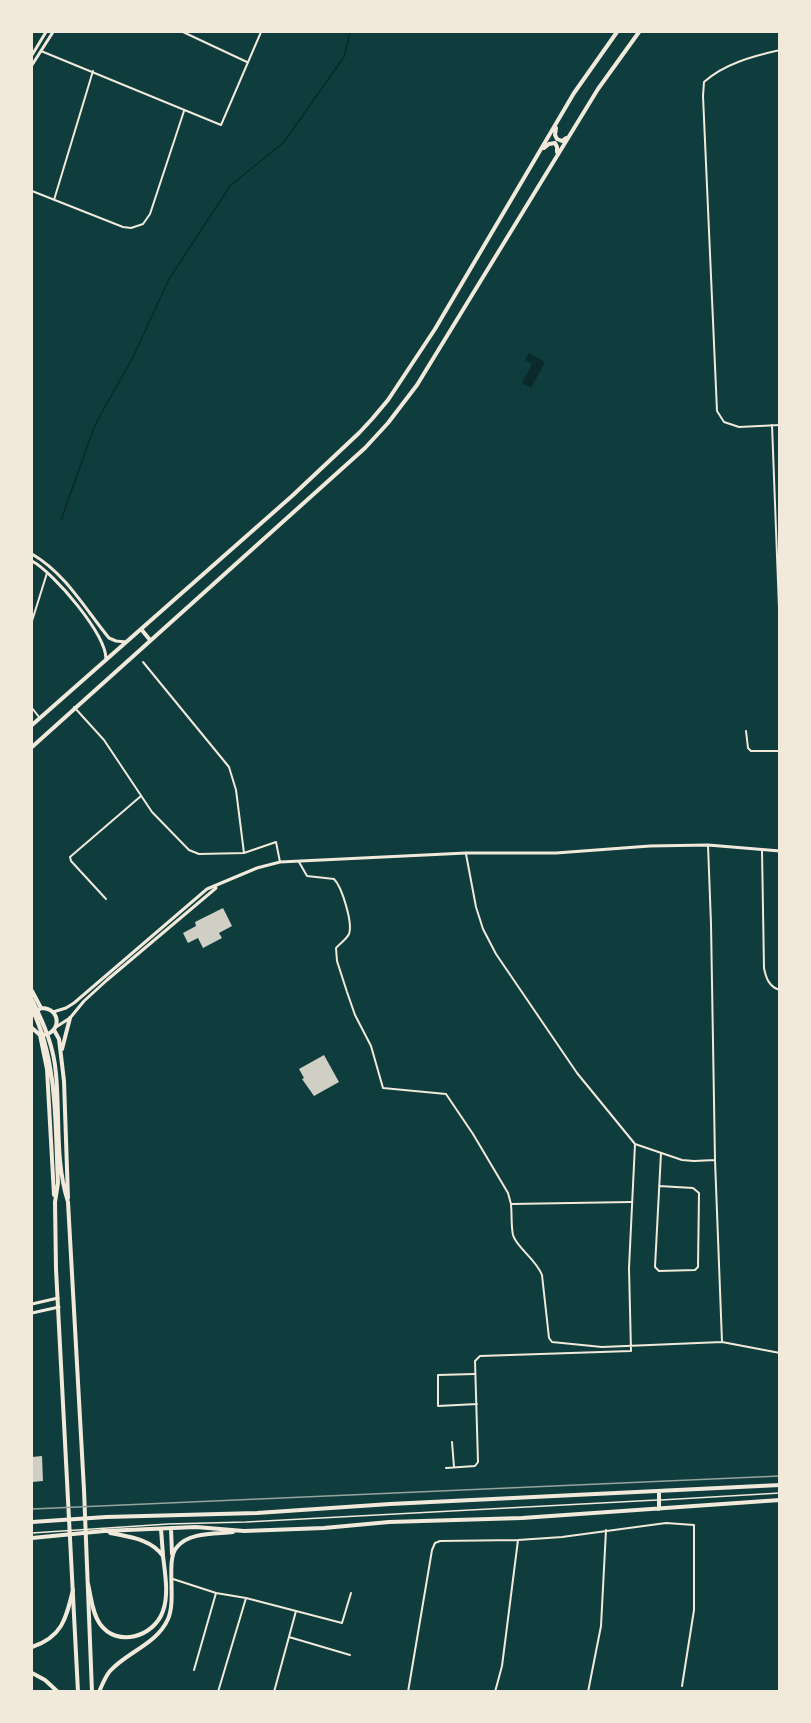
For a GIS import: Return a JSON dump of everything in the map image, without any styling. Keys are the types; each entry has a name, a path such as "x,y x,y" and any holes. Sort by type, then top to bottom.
{"main road":[{"path":"32,725 292,496 372,419 435,329 574,93 617,32"},
{"path":"32,747 365,448 388,423 430,365 598,89 639,32"},
{"path":"556,124 555,135 559,140 565,139 572,132"},
{"path":"539,154 549,144 555,143 557,150 553,162"},
{"path":"141,629 150,640"},
{"path":"32,991 41,1008"},
{"path":"32,1000 50,1039 55,1063 60,1183 55,1202"},
{"path":"68,1202 60,1183 47,1046 32,1013 41,1008 50,1009 57,1019 55,1029 61,1053 64,1082 92,1692"},
{"path":"61,1053 70,1018"},
{"path":"32,1028 40,1035 48,1083 78,1692"},
{"path":"40,1035 48,1035 55,1029"},
{"path":"48,1083 57,1078 61,1078 64,1082"},
{"path":"32,1522 106,1517 257,1513 390,1504 780,1485"},
{"path":"659,1491 660,1509"},
{"path":"172,1555 176,1547 189,1537 244,1531 324,1528 389,1522 522,1518 780,1500"},
{"path":"32,1538 104,1531 196,1527 244,1531"},
{"path":"99,1692 110,1671 146,1644 169,1618 173,1580 171,1528"},
{"path":"88,1584 100,1624 111,1634 124,1638 141,1635 154,1626 163,1611 166,1584 161,1529"},
{"path":"104,1531 137,1538 150,1544 163,1556"},
{"path":"32,1647 56,1634 66,1617 73,1590"},
{"path":"32,1672 58,1692"}],"street":[{"path":"32,55 46,32"},
{"path":"32,65 53,32"},
{"path":"183,32 247,62"},
{"path":"41,51 221,125 261,32"},
{"path":"780,50 762,54 717,71 704,82 703,96 717,411 724,422 739,427 780,425"},
{"path":"54,200 93,71"},
{"path":"32,191 123,227 131,228 143,224 150,214 184,110"},
{"path":"772,425 780,634"},
{"path":"32,554 69,586 109,638 126,642"},
{"path":"32,561 68,592 105,648 106,659"},
{"path":"32,621 47,573"},
{"path":"143,662 229,767 236,790 244,853"},
{"path":"75,707 104,740 152,812 189,850 199,854 244,853 276,842 280,862"},
{"path":"32,708 39,717"},
{"path":"746,731 748,748 751,751 780,751"},
{"path":"106,899 70,861 70,857 141,796"},
{"path":"708,845 715,1160 722,1342"},
{"path":"53,1012 74,1003 207,889 241,874 280,862 466,853 556,853 650,846 708,845 780,851"},
{"path":"762,849 764,968 767,981 776,990 780,990"},
{"path":"466,853 476,907 483,929 496,954 557,1046 635,1144 694,1161 715,1160"},
{"path":"299,861 307,876 334,879 339,885 350,927 346,938 336,948 335,954 355,1015 371,1046 383,1088 446,1094 453,1108 473,1134 508,1193 515,1240 539,1267 542,1275 549,1338 552,1342 602,1347 722,1342 780,1353"},
{"path":"55,1029 70,1018 93,992 211,894 217,886"},
{"path":"446,1468 474,1466 478,1462 474,1374 475,1361 480,1356 631,1351 629,1272 635,1144"},
{"path":"659,1186 693,1188 699,1193 698,1267 695,1270 659,1271 655,1267 659,1186 661,1153"},
{"path":"511,1204 631,1202"},
{"path":"32,1304 58,1298"},
{"path":"32,1313 59,1308"},
{"path":"474,1374 438,1375 438,1406 477,1404"},
{"path":"452,1442 454,1467"},
{"path":"408,1692 435,1543 562,1537 666,1523 694,1525 694,1610 682,1686"},
{"path":"588,1692 601,1626 606,1530"},
{"path":"495,1692 502,1666 518,1540"},
{"path":"173,1580 216,1593 246,1598 342,1623 351,1593"},
{"path":"194,1670 216,1593"},
{"path":"218,1692 246,1598"},
{"path":"274,1692 296,1611"},
{"path":"289,1637 350,1655"}],"lane":[{"path":"32,1533 780,1493"}],"water":[{"path":"529,353 545,362 531,388 522,383 532,364 525,360"}],"building":[{"path":"223,908 232,926 219,933 222,938 203,948 198,938 188,943 183,933 196,926 195,922"},
{"path":"324,1055 339,1082 314,1096 302,1079 304,1078 299,1069"},
{"path":"42,1456 43,1481 32,1482 32,1457"}],"waterway":[{"path":"61,520 95,425 134,355 169,279 230,186 284,142 344,57 350,32"}],"railway":[{"path":"32,1509 780,1476"}]}
